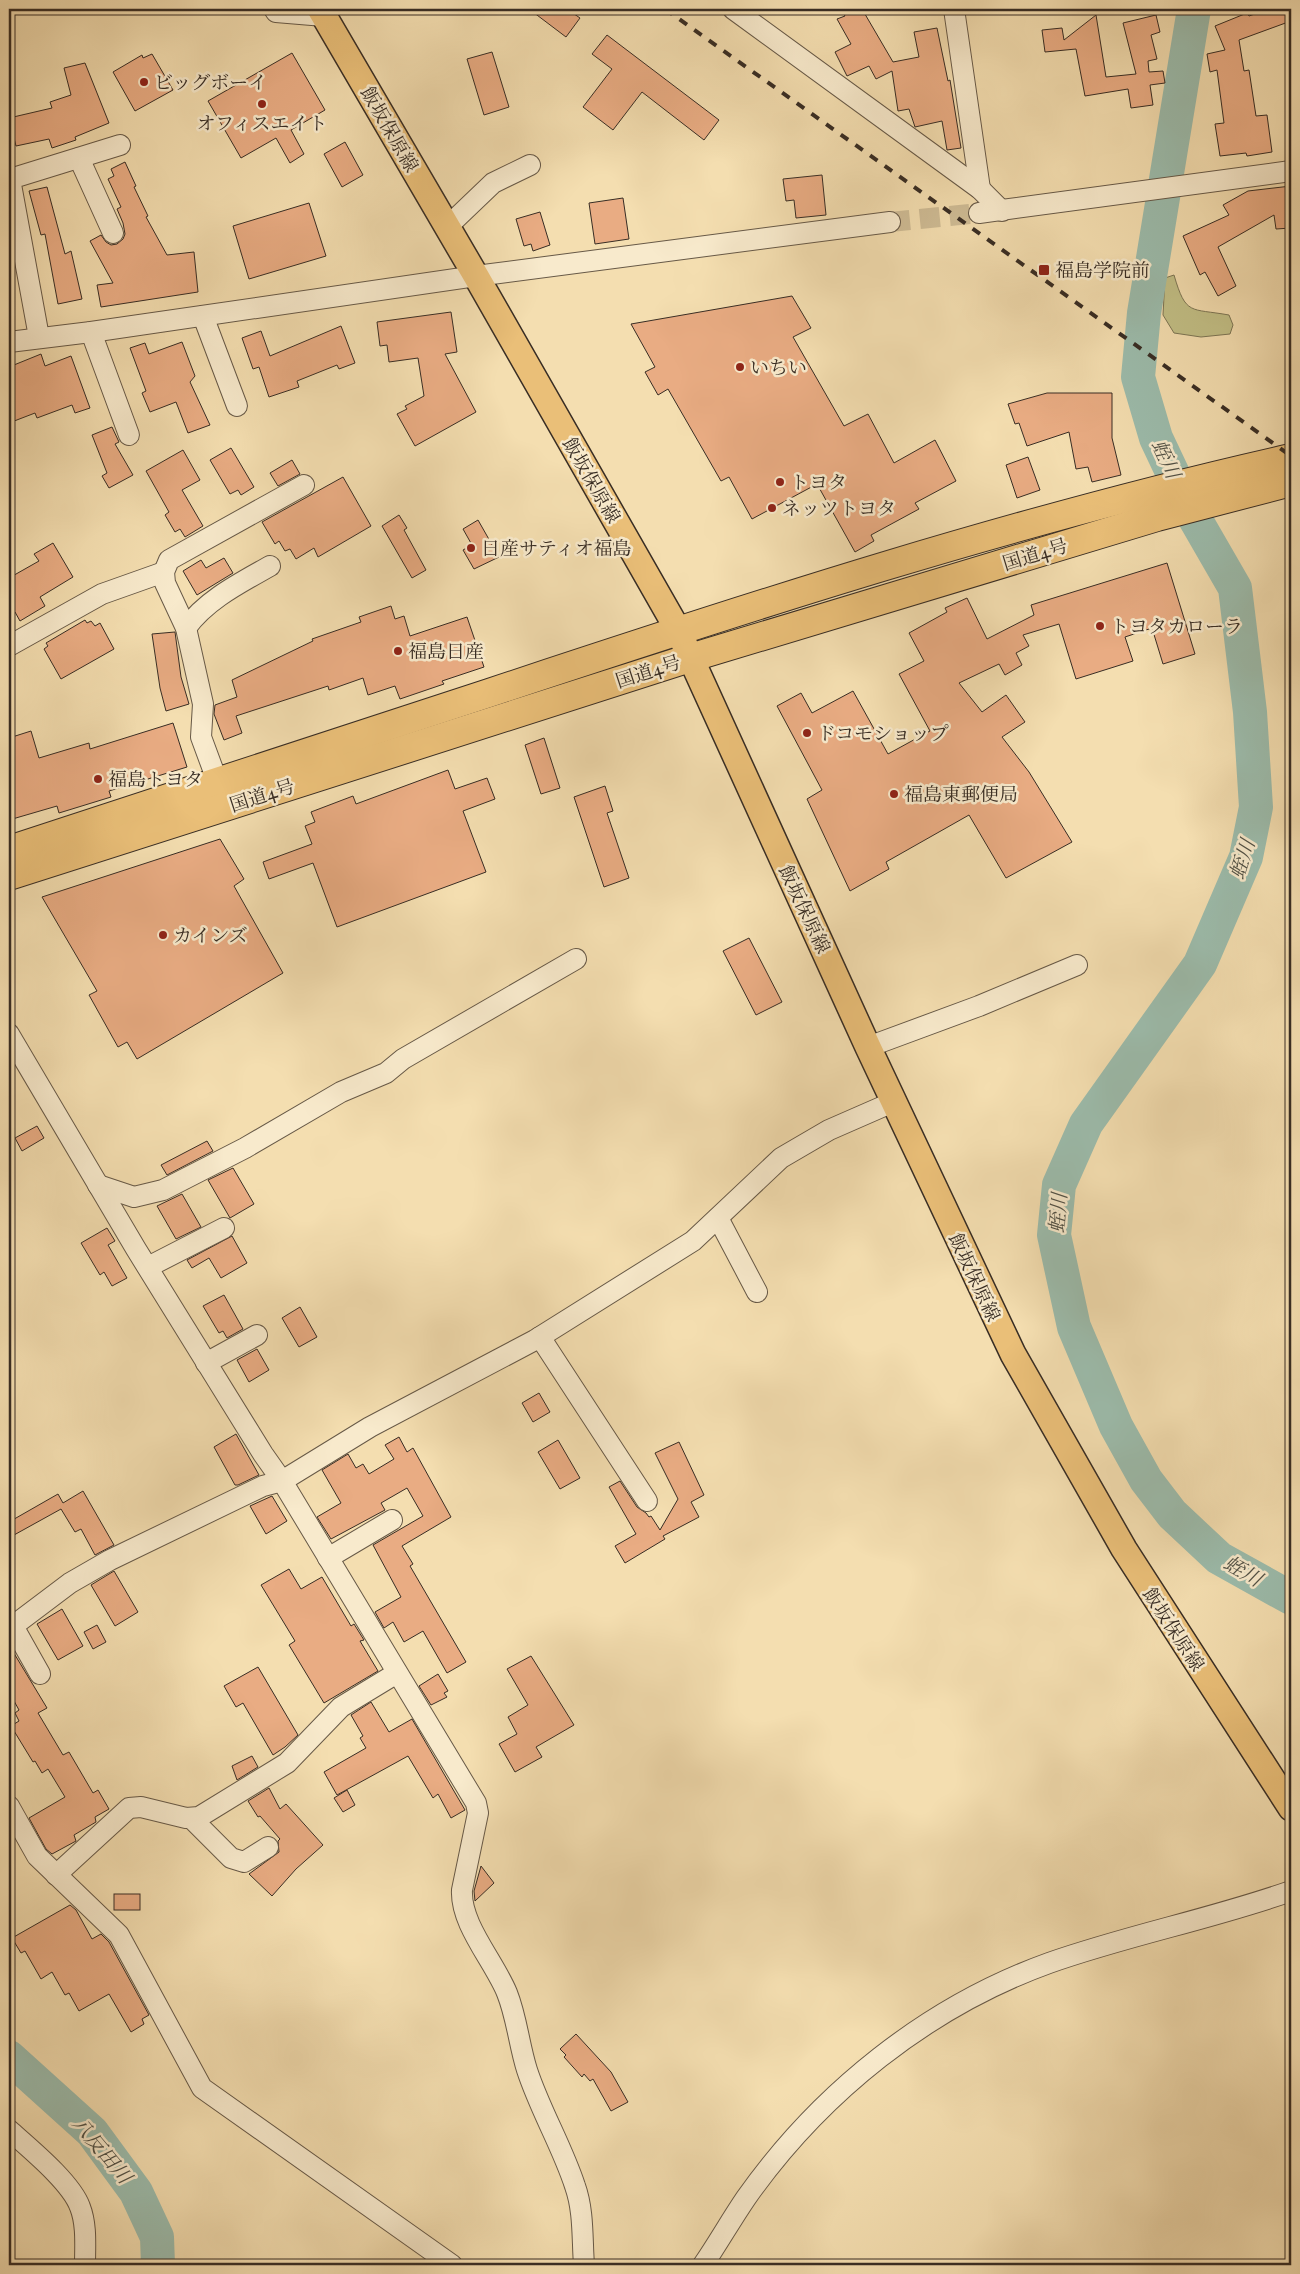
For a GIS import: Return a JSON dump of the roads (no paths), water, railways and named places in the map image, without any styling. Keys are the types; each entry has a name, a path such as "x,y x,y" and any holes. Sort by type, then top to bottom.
{"highway":[{"name":"国道4号","path":"9,876 690,658 1157,517 1206,491 1291,458"},
{"name":"国道4号","path":"9,850 218,783 678,630 957,544 1151,491 1285,488"}],"main road":[{"name":"飯坂保原線","path":"324,11 678,630 893,1102 1012,1354 1124,1549 1291,1808"}],"street":[{"path":"274,9 276,12 324,11"},
{"path":"733,9 980,189 1002,211"},
{"path":"954,9 980,189"},
{"path":"40,338 10,190 10,179 120,145"},
{"path":"79,158 113,232"},
{"path":"448,227 493,183 530,166"},
{"path":"979,213 1175,185 1291,171"},
{"path":"9,342 92,332 476,276 890,222"},
{"path":"203,316 237,406"},
{"path":"92,332 129,435"},
{"path":"218,783 201,737 203,704 186,628 165,583 164,572 169,560 304,485"},
{"path":"186,628 193,618 230,589 270,566"},
{"path":"9,646 102,594 122,585 164,572"},
{"path":"98,1185 134,1197 156,1192 193,1176 341,1092 386,1073 403,1060 576,959"},
{"path":"868,1047 979,1006 1077,965"},
{"path":"9,1034 98,1185 206,1362 282,1481 476,1803 478,1813 462,1890 465,1915 494,1968 514,2011 527,2069 540,2106 576,2187 579,2201 584,2265"},
{"path":"40,1674 11,1628 70,1583 110,1560 263,1486 282,1481 370,1427 540,1336 693,1241 781,1158 829,1130 893,1102"},
{"path":"718,1218 758,1292"},
{"path":"148,1267 224,1228"},
{"path":"206,1362 257,1335"},
{"path":"540,1336 647,1501"},
{"path":"328,1558 392,1520"},
{"path":"56,1875 129,1808 141,1806 191,1818 199,1817 287,1763 341,1707 397,1673"},
{"path":"9,1806 37,1856 119,1935 202,2088 452,2265"},
{"path":"191,1818 231,1858 244,1862 268,1847"},
{"path":"704,2265 746,2198 777,2159 819,2111 890,2048 988,1990 1048,1964 1291,1891"},
{"path":"9,2130 54,2172 81,2207 86,2233 86,2265"}],"waterway":[{"name":"蛭川","path":"1194,9 1144,313 1138,377 1156,438 1190,510 1235,588 1250,712 1256,807 1246,857 1200,964 1086,1124 1059,1185 1054,1235 1074,1327 1116,1426 1146,1480 1172,1514 1219,1558 1291,1598"},
{"name":"八反田川","path":"9,2057 92,2132 136,2192 157,2237 158,2265"}],"tunnel":[{"path":"890,222 979,213"}],"railway":[{"path":"665,9 1291,456"}],"place":[{"name":"ビッグボーイ","path":"144,82"},
{"name":"オフィスエイト","path":"262,104"},
{"name":"福島学院前","path":"1044,270"},
{"name":"いちい","path":"740,367"},
{"name":"トヨタ","path":"780,482"},
{"name":"ネッツトヨタ","path":"772,508"},
{"name":"日産サティオ福島","path":"471,548"},
{"name":"トヨタカローラ","path":"1100,626"},
{"name":"福島日産","path":"398,651"},
{"name":"ドコモショップ","path":"807,733"},
{"name":"福島トヨタ","path":"98,779"},
{"name":"福島東郵便局","path":"894,794"},
{"name":"カインズ","path":"163,935"}]}
